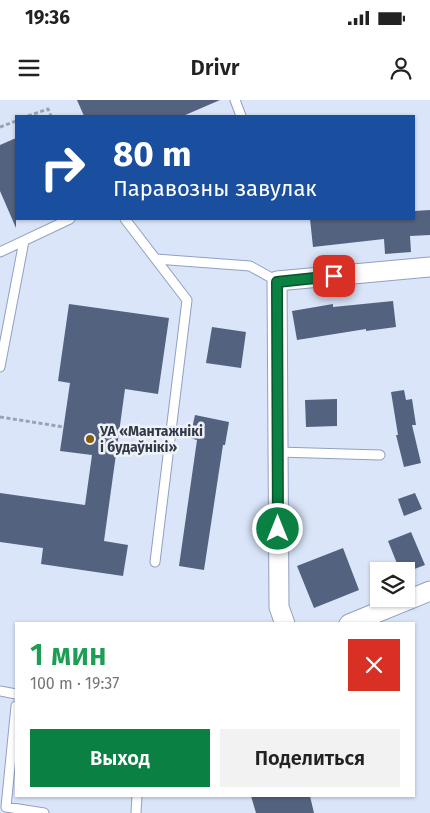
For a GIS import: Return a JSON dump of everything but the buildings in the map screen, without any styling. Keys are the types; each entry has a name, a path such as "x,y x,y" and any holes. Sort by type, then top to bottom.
{"street":[{"path":"284,622 278,607 277,282 430,268"},
{"path":"354,622 430,591"}],"lane":[{"path":"235,100 241,115"},
{"path":"0,252 68,220"},
{"path":"126,220 188,300 155,562"},
{"path":"0,367 24,241"},
{"path":"156,259 250,266 277,282"},
{"path":"278,452 380,456"},
{"path":"0,691 15,694"},
{"path":"15,716 6,807 44,813"},
{"path":"136,813 138,797"}],"path":[{"path":"31,115 48,109 51,115"},
{"path":"0,127 15,121"},
{"path":"0,417 64,427"}],"place":[{"name":"УА «Мантажнікі і будаўнікі»","path":"90,439"}],"route":[{"path":"278,529 277,282 334,276"}]}
